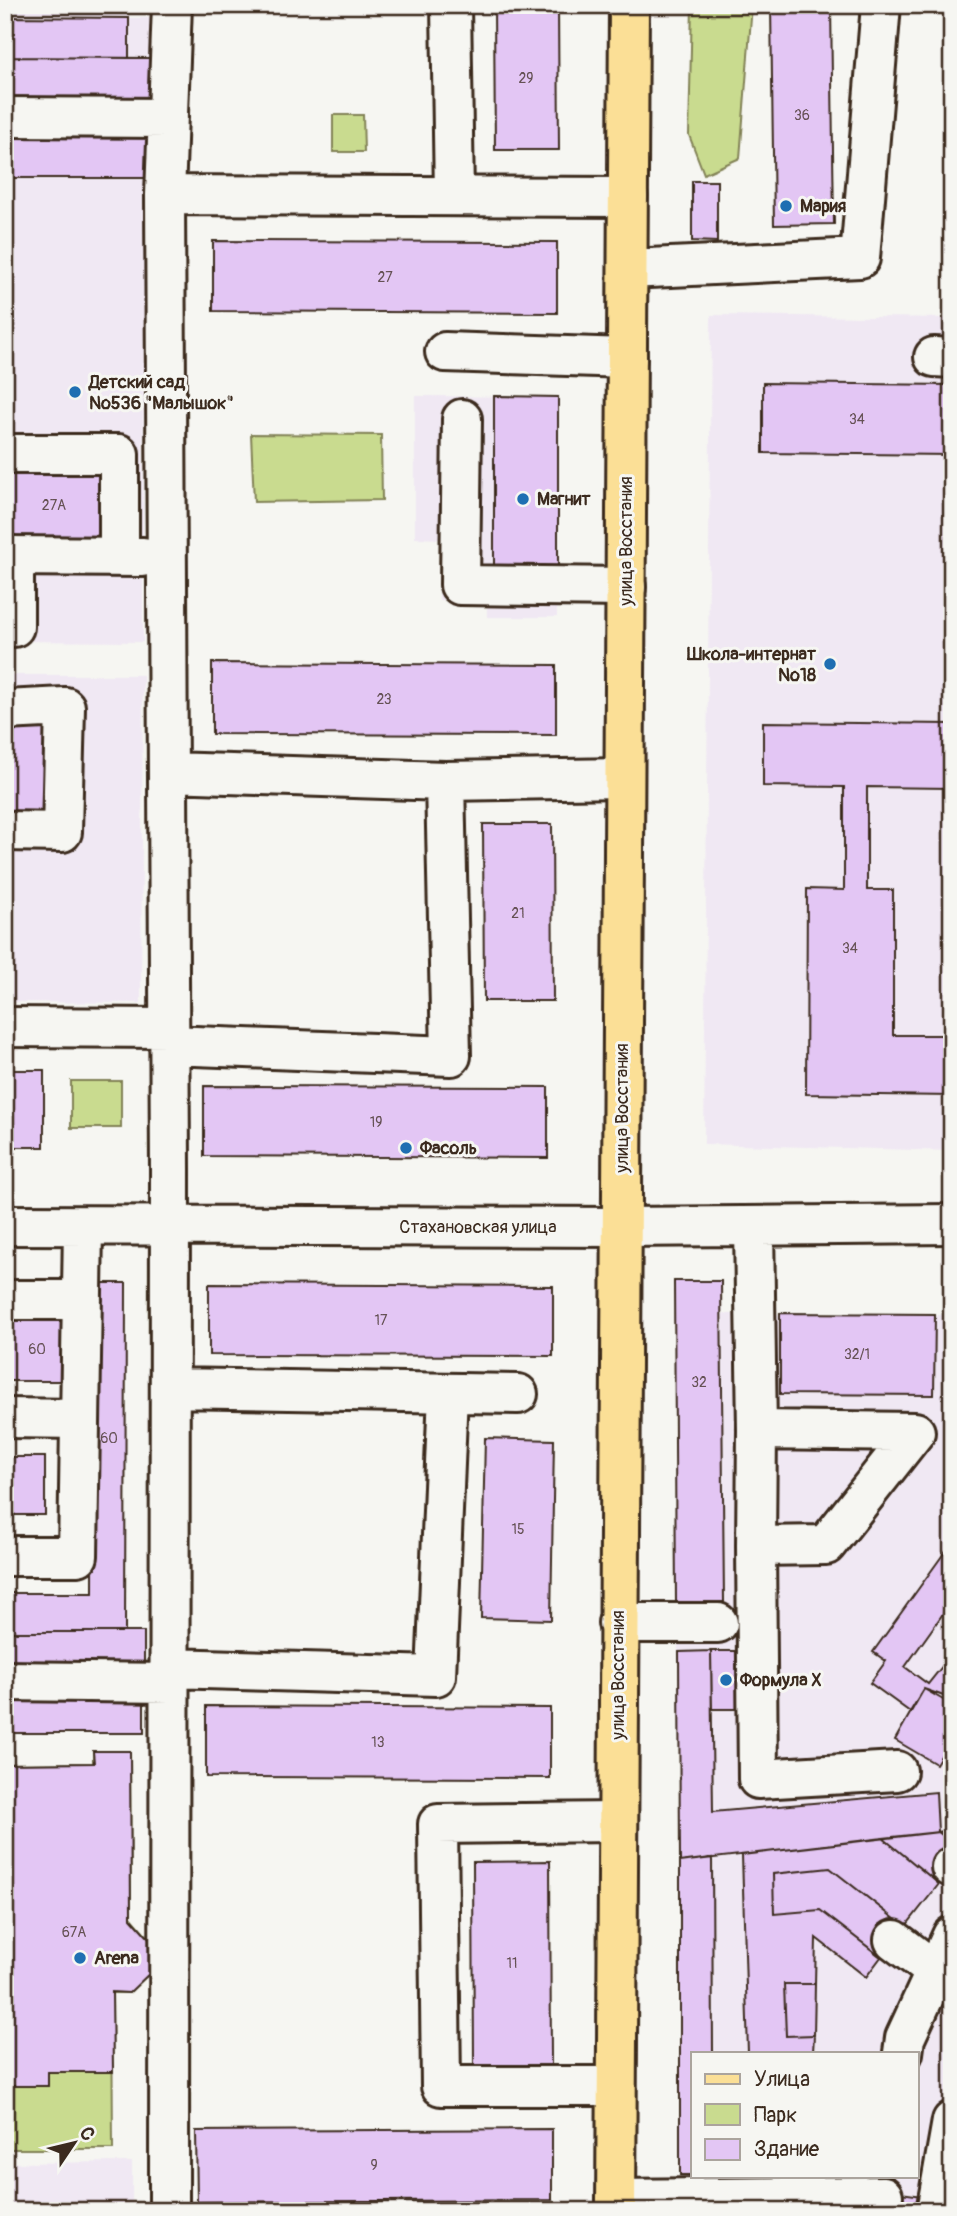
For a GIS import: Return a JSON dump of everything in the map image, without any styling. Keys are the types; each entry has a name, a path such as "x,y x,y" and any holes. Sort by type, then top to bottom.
{"main road":[{"name":"улица Восстания","path":"616,2205 629,5"}],"street":[{"path":"169,2211 170,1037 165,195 172,5"},
{"path":"452,5 454,196"},
{"path":"628,269 860,258 881,5"},
{"path":"5,117 168,118"},
{"path":"165,195 628,197"},
{"path":"445,352 627,358"},
{"path":"462,419 460,584 626,587"},
{"path":"5,454 118,454 119,555"},
{"path":"14,627 9,556 167,556"},
{"path":"5,710 65,707 62,832 5,831"},
{"path":"168,772 445,781 624,778"},
{"path":"5,1027 451,1056 445,781"},
{"name":"Стахановская улица","path":"5,1225 170,1228 952,1224"},
{"path":"5,1556 78,1556 83,1226"},
{"path":"754,1226 758,1779 897,1771"},
{"path":"5,1300 82,1300"},
{"path":"170,1388 518,1394"},
{"path":"5,1681 169,1676 436,1676 448,1393"},
{"path":"5,1418 80,1419"},
{"path":"756,1546 826,1545 915,1432 757,1430"},
{"path":"618,1622 718,1623"},
{"path":"616,2086 441,2086 438,1824 617,1822"},
{"path":"903,2052 905,2038 952,1936"},
{"path":"894,1940 936,1971"},
{"path":"937,2206 952,2121"},
{"path":"616,2205 883,2194"}],"shaded area":[{"name":"Детский сад №536 \"Малышок\"","path":"5,5 129,5 129,18 150,18 149,178 144,227 143,642 5,641"},
{"name":"Школа-интернат №18","path":"711,315 952,318 952,1151 704,1144"},
{"path":"415,396 558,397 557,617 487,617 487,600 439,600 440,539 415,538"},
{"path":"5,675 143,675 141,1003 5,1002"},
{"path":"674,1281 721,1281 723,1314 952,1315 952,2211 679,2211 680,1862"},
{"path":"132,2162 132,2211 5,2211 5,2163"}],"green space":[{"path":"692,5 752,5 740,158 704,174 689,135"},
{"path":"333,115 363,115 364,152 333,152"},
{"path":"251,434 381,435 382,500 254,502"},
{"path":"71,1081 121,1081 121,1128 71,1128"},
{"name":"Arena","path":"93,1751 130,1751 131,1917 156,1946 154,1969 129,1993 112,1993 113,2149 5,2149 5,1764 93,1763"}],"building":[{"path":"494,5 558,5 559,150 495,150"},
{"path":"771,5 831,5 834,224 774,225"},
{"path":"5,17 129,18 129,58 5,57"},
{"path":"5,57 150,58 150,98 5,97"},
{"path":"5,137 150,137 149,178 5,178"},
{"path":"692,181 717,181 717,242 692,241"},
{"path":"213,241 557,242 557,313 213,311"},
{"path":"763,383 952,385 952,455 763,453"},
{"path":"494,396 558,397 558,573 494,573"},
{"path":"5,473 102,473 102,536 5,537"},
{"path":"212,663 556,665 556,735 212,734"},
{"path":"763,722 952,724 952,788 867,787 867,890 893,890 893,1035 952,1035 952,1096 806,1094 807,889 844,890 844,787 763,786"},
{"path":"5,727 45,727 45,813 5,813"},
{"path":"483,824 552,824 553,1001 484,1001"},
{"path":"5,1070 44,1070 44,1147 5,1147"},
{"path":"204,1086 548,1087 548,1158 204,1156"},
{"path":"674,1281 721,1281 724,1602 676,1602"},
{"path":"94,1283 126,1283 125,1632 5,1632 5,1593 93,1593"},
{"path":"209,1284 553,1286 553,1356 209,1355"},
{"path":"780,1313 935,1314 934,1395 780,1394"},
{"path":"68,1316 69,1381 5,1381 5,1317"},
{"path":"485,1438 554,1440 551,1620 481,1618"},
{"path":"5,1457 45,1457 45,1515 5,1515"},
{"path":"952,1542 952,1601 905,1667 928,1684 952,1654 952,1699 924,1689 910,1712 870,1683 886,1661 873,1652"},
{"path":"5,1632 144,1632 144,1666 5,1666"},
{"path":"711,1651 713,1812 936,1792 938,1832 680,1862 679,1652"},
{"name":"Формула X","path":"711,1651 740,1651 740,1709 712,1709"},
{"path":"924,1689 952,1705 952,1738 936,1764 895,1740"},
{"path":"5,1698 144,1698 144,1733 5,1733"},
{"path":"206,1706 550,1708 550,1778 206,1777"},
{"name":"Arena","path":"93,1751 130,1751 131,1918 156,1946 154,1969 129,1993 112,1992 113,2072 48,2072 48,2086 5,2086 5,1764 94,1763"},
{"path":"952,1830 952,1842 938,1832"},
{"path":"938,1832 952,1842 952,1866 939,1884 883,1838"},
{"path":"883,1838 939,1884 905,1927 830,1868 773,1874 774,1914 820,1910 881,1957 866,1977 816,1938 815,1984 784,1984 786,2036 814,2035 813,2052 748,2052 742,1855"},
{"path":"712,1858 713,2052 691,2052 691,2175 680,2175 680,1862"},
{"path":"550,1861 551,2065 474,2065 473,1862"},
{"path":"830,1868 905,1927 881,1957 820,1910 774,1914 773,1874"},
{"path":"784,1984 815,1984 814,2035 786,2036"},
{"path":"552,2129 552,2200 197,2202 196,2131"},
{"path":"901,2193 922,2196 919,2211 898,2211"}],"place":[{"name":"Мария","path":"786,206"},
{"name":"Детский сад №536 \"Малышок\"","path":"75,392"},
{"name":"Магнит","path":"523,499"},
{"name":"Школа-интернат №18","path":"830,664"},
{"name":"Фасоль","path":"406,1148"},
{"name":"Формула X","path":"726,1680"},
{"name":"Arena","path":"80,1958"}]}
